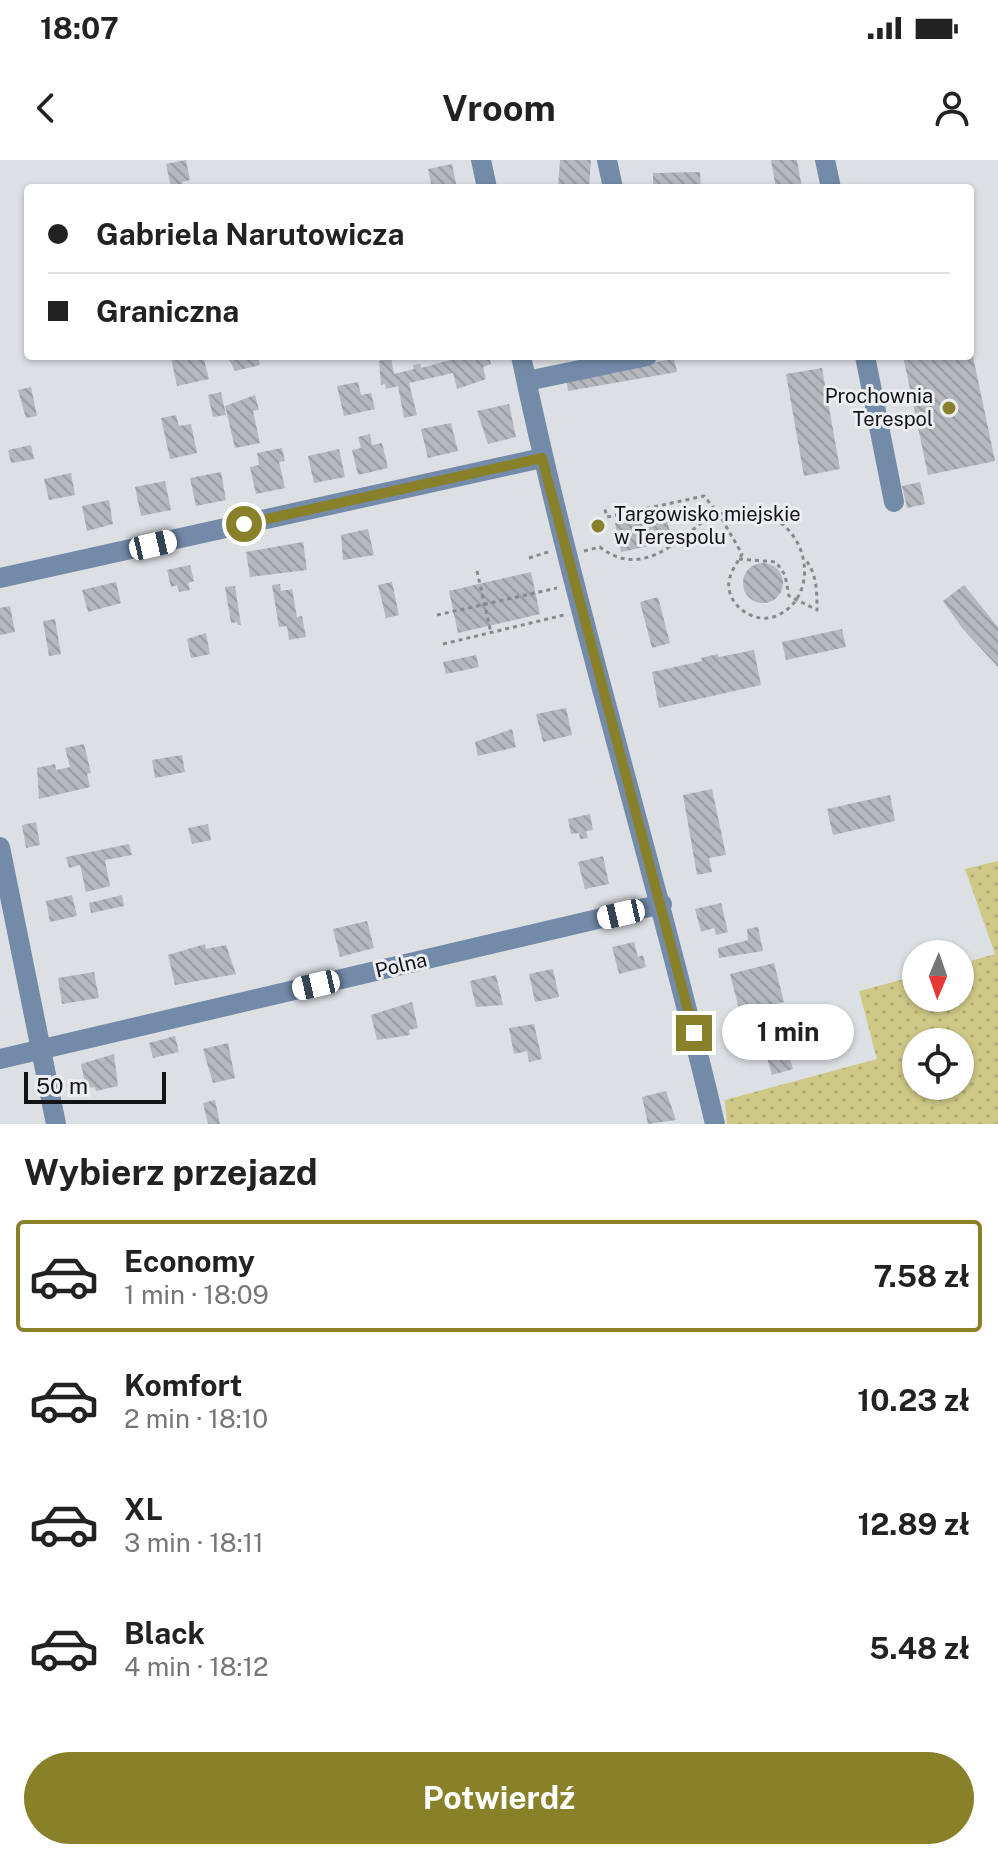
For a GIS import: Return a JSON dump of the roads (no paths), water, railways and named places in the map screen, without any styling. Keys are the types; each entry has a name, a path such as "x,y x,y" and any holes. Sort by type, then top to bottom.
{"street":[{"path":"481,160 486,184"},
{"path":"607,160 612,184"},
{"path":"825,160 830,184"},
{"path":"522,360 542,458 662,904 715,1124"},
{"path":"527,381 628,360"},
{"path":"866,360 894,502"},
{"path":"0,578 542,458"},
{"path":"0,847 56,1124"},
{"name":"Polna","path":"0,1059 662,904"}],"place":[{"name":"Prochownia Terespol","path":"949,408"},
{"name":"Targowisko miejskie w Terespolu","path":"598,526"}]}
